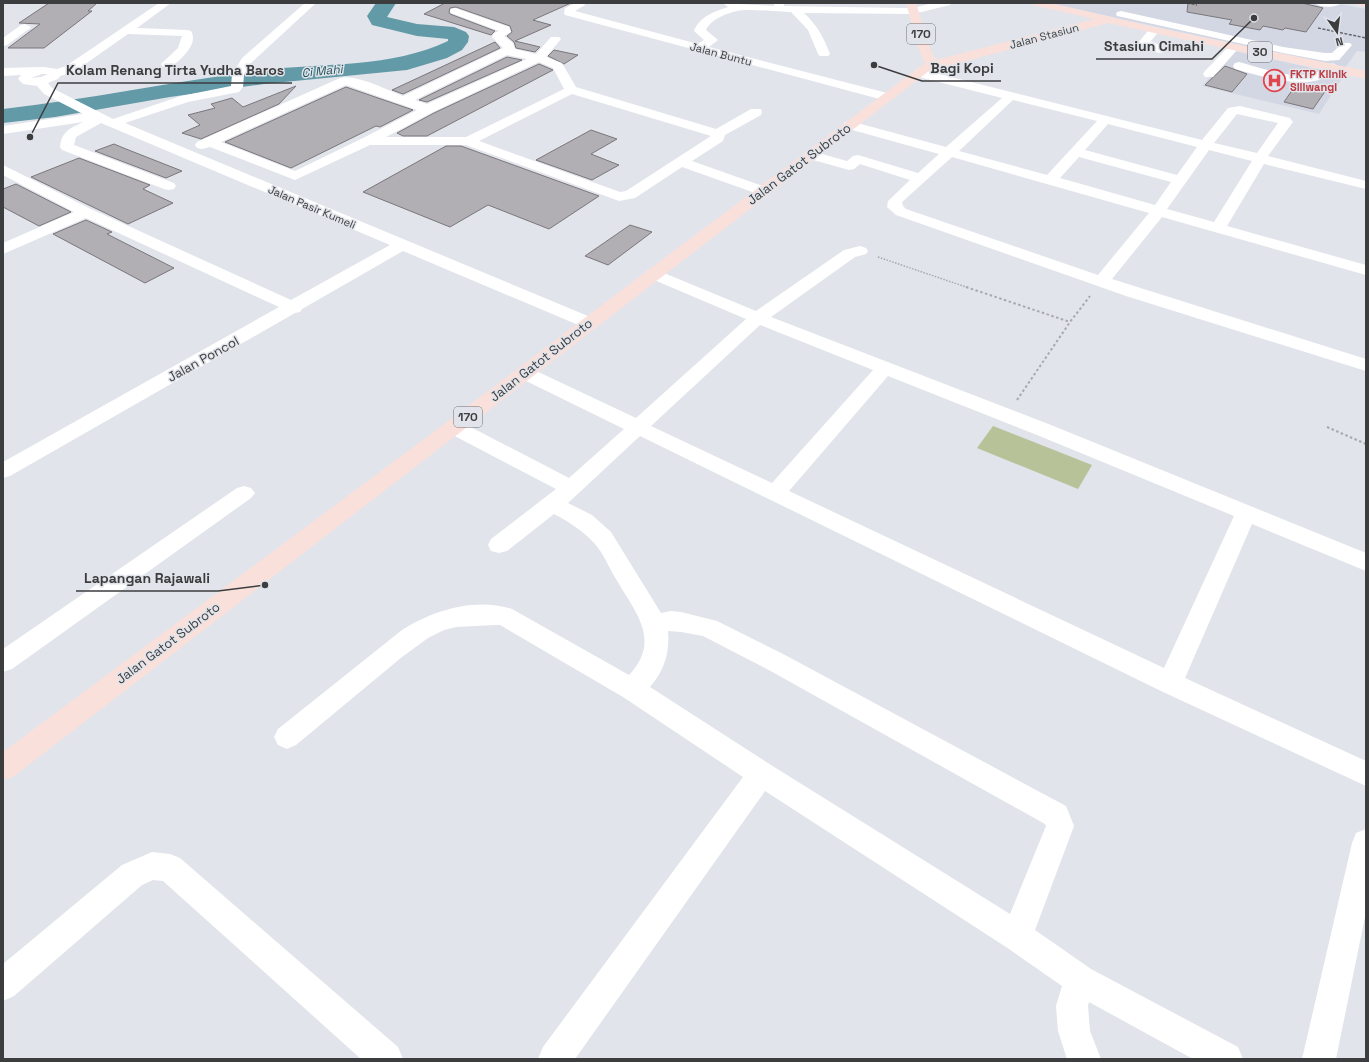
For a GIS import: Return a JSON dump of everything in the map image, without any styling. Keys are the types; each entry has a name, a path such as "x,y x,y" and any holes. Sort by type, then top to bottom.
{"main road":[{"name":"Jalan Stasiun","path":"1037,3 1154,30 1366,75"},
{"path":"1361,3 1366,4"},
{"name":"170","path":"912,7 925,62"},
{"name":"Jalan Stasiun","path":"925,62 958,58 1109,19"},
{"path":"925,62 938,57 958,58"},
{"name":"Jalan Gatot Subroto","path":"3,768 763,192 887,97 925,62"}],"street":[{"path":"3,79 24,79 26,76 40,76 48,70 56,73 70,69 166,3"},
{"path":"3,130 100,117 235,89 239,72 246,61 311,3"},
{"path":"699,48 712,40 700,32 703,24 732,5 779,6 794,9 912,7 946,3"},
{"path":"1320,3 1336,3"},
{"name":"Jalan Buntu","path":"580,5 569,10 569,13 887,97"},
{"path":"794,9 818,34 824,54"},
{"path":"1109,19 1129,10 1137,10 1262,36 1274,42 1294,60"},
{"path":"405,100 509,49 509,45 498,37 498,35 505,32 505,29 455,11"},
{"path":"3,27 25,27 3,43"},
{"path":"1154,30 1145,42 1146,44 1161,50"},
{"path":"126,31 187,33 188,38 180,54 167,64"},
{"path":"210,142 295,176 368,142 428,109 539,58 555,39"},
{"path":"1283,50 1331,58 1335,57 1346,45"},
{"path":"1209,74 1234,47"},
{"path":"506,51 539,58 558,66 571,90"},
{"path":"925,62 1011,96 1261,157 1366,185"},
{"path":"1239,66 1293,79 1320,76 1331,67"},
{"path":"3,72 40,76"},
{"name":"Jalan Pasir Kumeli","path":"40,76 42,84 48,91 100,117 589,323"},
{"path":"185,153 344,82 353,82 428,109"},
{"path":"468,141 571,90 717,134 756,112"},
{"path":"1011,96 949,154 895,201 895,207 901,212 1102,281 1366,364"},
{"path":"1102,281 1158,211 1206,144 1233,111 1240,110 1285,121 1286,122 1261,157 1218,228"},
{"path":"100,117 71,134 68,138 67,147 169,186"},
{"path":"1050,180 1106,119"},
{"path":"850,125 1366,270"},
{"path":"368,142 468,141 620,197 630,195 718,138 717,134"},
{"path":"1075,152 1180,180"},
{"path":"811,155 849,166 858,159 920,178"},
{"path":"680,162 763,192"},
{"path":"3,169 86,212 294,308"},
{"path":"3,249 86,212"},
{"name":"Jalan Poncol","path":"3,471 294,308 402,245"},
{"path":"499,545 553,504 639,428 758,318 850,253 860,251"},
{"path":"653,274 758,318 1006,416 1366,562"},
{"path":"774,493 885,368"},
{"path":"525,373 1170,683 1366,774"},
{"path":"454,427 571,488"},
{"path":"3,662 244,493"},
{"path":"553,504 584,521 603,538 655,624 657,646 654,659 644,676 632,689"},
{"path":"1170,683 1246,513"},
{"path":"287,737 328,706 396,648 421,631 435,624 474,615 490,614 504,616 632,689 761,774 1017,936 1080,980 1226,1059"},
{"path":"655,624 676,621 708,628 776,662 1056,815 1060,826 1017,936"},
{"path":"555,1059 761,774"},
{"path":"1319,1059 1366,843"},
{"path":"3,985 132,875 152,866 170,868 386,1059"},
{"path":"1080,980 1072,1006 1074,1030 1084,1059"}],"path":[{"path":"860,251 1070,322"},
{"path":"1006,416 1070,322 1102,281"},
{"path":"1328,427 1366,444"}],"shaded area":[{"path":"1049,3 1334,3 1366,9 1366,52 1357,51 1345,68"},
{"name":"FKTP Klinik Siliwangi","path":"1234,51 1344,75 1319,114 1202,86"}],"green space":[{"path":"993,426 1092,465 1078,489 977,448"}],"building":[{"path":"49,3 97,3 88,11 92,11 44,48 8,48 40,24 19,23"},
{"path":"445,3 571,3 533,20 551,25 515,41 540,47 535,52 516,48 514,42 507,36 512,32 510,26 456,7 450,8 450,14 495,31 491,35 424,14"},
{"path":"1188,3 1302,3 1323,8 1306,32 1263,26 1260,30 1229,24 1232,20 1187,12"},
{"path":"495,42 500,48 403,94 392,90"},
{"path":"554,50 578,55 564,64 548,56"},
{"path":"507,57 522,60 427,102 419,100"},
{"path":"539,64 553,70 427,136 403,136 397,133 434,113"},
{"path":"1225,66 1247,74 1232,92 1205,85"},
{"path":"1297,83 1326,90 1313,109 1284,102"},
{"path":"296,86 279,104 201,139 182,133 200,125 188,115 215,108 211,104 232,98 243,107"},
{"path":"346,87 413,110 380,127 376,126 291,168 225,142"},
{"path":"591,130 617,139 591,154 619,165 592,180 536,160"},
{"path":"114,144 182,171 166,178 95,151"},
{"path":"446,146 461,146 599,196 549,229 488,205 450,227 363,192"},
{"path":"79,158 150,185 143,189 173,203 128,224 31,177"},
{"path":"16,184 71,212 39,226 3,207 3,189"},
{"path":"86,220 112,232 107,234 174,268 145,283 53,234"},
{"path":"630,225 652,232 608,265 585,256"}],"waterway":[{"name":"Ci Mahi","path":"3,116 55,110 170,90 264,77 407,63 439,53 455,46 458,42 459,36 454,33 417,30 379,21 377,16 386,3"}],"railway":[{"path":"1187,3 1197,5"},
{"path":"1318,28 1366,38"}],"place":[{"name":"Stasiun Cimahi","path":"1254,18"},
{"name":"Bagi Kopi","path":"874,65"},
{"name":"FKTP Klinik Siliwangi","path":"1274,80"},
{"name":"Kolam Renang Tirta Yudha Baros","path":"30,137"},
{"name":"Lapangan Rajawali","path":"265,585"}]}
